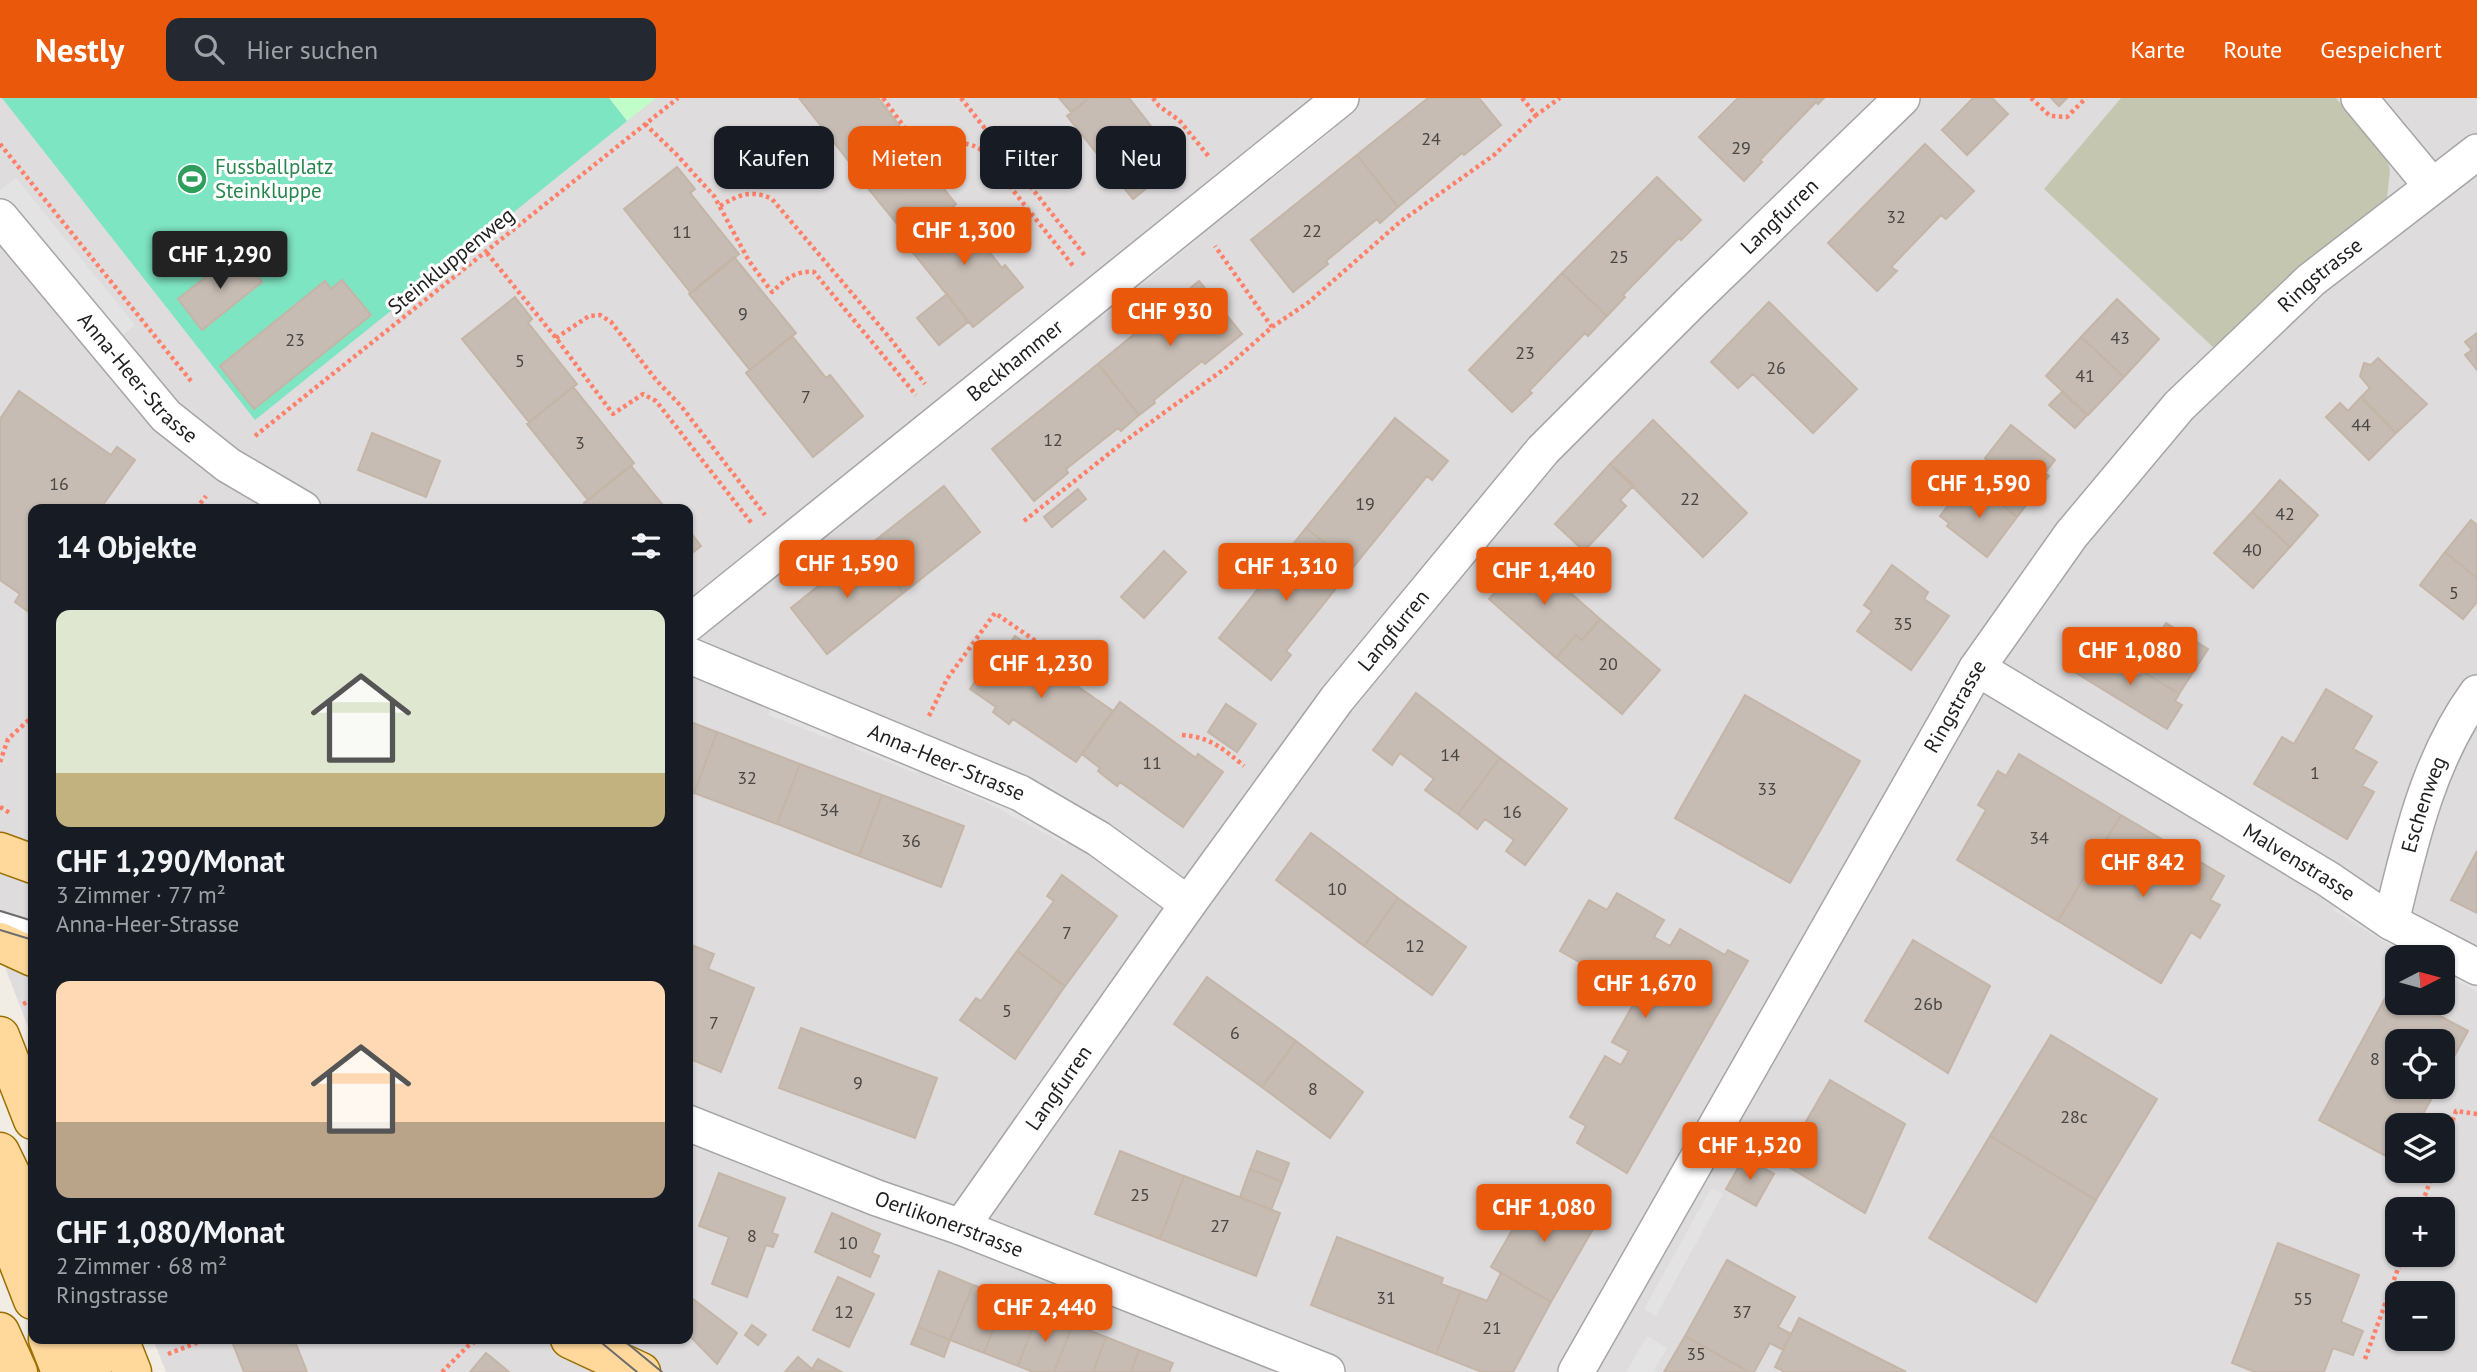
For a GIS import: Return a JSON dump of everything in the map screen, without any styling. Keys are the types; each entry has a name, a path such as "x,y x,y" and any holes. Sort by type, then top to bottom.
{"main road":[{"path":"0,852 28,862"},
{"path":"0,942 28,955"},
{"path":"10,1021 28,1098"},
{"path":"0,1152 28,1210"},
{"path":"0,1215 28,1287"},
{"path":"0,1332 18,1372"},
{"path":"50,1344 61,1372"},
{"path":"81,1344 92,1372"},
{"path":"125,1344 147,1364"},
{"path":"581,1344 640,1372"},
{"path":"633,1344 652,1372"}],"street":[{"name":"Beckhammer","path":"693,620 1341,98"},
{"name":"Langfurren","path":"961,1227 1188,904 1337,699 1543,450 1902,98"},
{"path":"2359,98 2431,186"},
{"name":"Ringstrasse","path":"1576,1372 1978,668 2071,535 2179,406 2311,280 2477,152"},
{"name":"Anna-Heer-Strasse","path":"0,217 166,416 228,465 294,504"},
{"name":"Anna-Heer-Strasse","path":"693,658 1020,793 1099,839 1188,904"},
{"name":"Malvenstrasse","path":"1978,668 2328,879 2391,922 2477,967"},
{"name":"Eschenweg","path":"2391,922 2411,837 2435,769 2477,693"},
{"name":"Oerlikonerstrasse","path":"693,1125 877,1198 961,1227 1326,1372"}],"lane":[{"path":"0,920 28,929"},
{"path":"618,1344 652,1372"}],"path":[{"name":"Steinkluppenweg","path":"253,438 678,98"},
{"path":"883,98 929,161 955,144 969,143 980,149 1075,269"},
{"path":"961,98 1090,262"},
{"path":"1153,98 1159,106 1179,120 1232,186"},
{"path":"1522,98 1536,115"},
{"path":"1024,521 1125,441 1227,367 1272,327 1309,302 1400,222 1494,155 1536,115 1560,98"},
{"path":"2031,98 2050,116 2067,117 2086,98"},
{"path":"645,124 676,154 720,206 749,261 772,292 790,276 805,271 814,272 919,400"},
{"path":"0,144 195,386"},
{"path":"720,206 748,193 759,193 772,199 889,337 929,390"},
{"path":"1194,217 1272,327"},
{"path":"487,253 613,414 643,394 656,401 756,528"},
{"path":"556,338 589,316 600,315 611,322 657,381 681,406 768,519"},
{"path":"925,723 947,679 995,613 1069,664"},
{"path":"0,762 8,740 28,721"},
{"path":"1182,735 1201,736 1221,747 1272,788"},
{"path":"10,1021 28,1005"},
{"path":"2455,1114 2456,1111 2477,1114"},
{"path":"2365,1359 2399,1267"},
{"path":"147,1364 194,1344"},
{"path":"442,1372 471,1344"}],"shaded area":[{"path":"0,98 2477,98 2477,1372 166,1372 155,1344 693,1344 693,504 28,504 28,1027 0,954"},
{"path":"2121,98 2336,98 2385,154 2390,170 2387,198 2376,211 2303,267 2214,348 2044,189"},
{"path":"1328,119 1336,128 1221,220 1213,211"},
{"path":"16,178 135,325 115,341 0,199 0,190"},
{"path":"1190,230 1197,240 1103,317 1094,307"},
{"path":"772,706 836,731 832,740 768,715"},
{"path":"857,739 921,764 917,774 854,748"},
{"path":"940,772 1070,836 1066,845 988,803 936,781"},
{"path":"2339,901 2415,945 2391,945 2333,910"},
{"path":"2455,967 2477,979 2477,992 2455,980"},
{"path":"1711,1188 1723,1194 1656,1316 1644,1309"},
{"path":"1647,1336 1667,1348 1653,1372 1626,1372"}],"green space":[{"path":"2,98 609,98 627,121 255,420"},
{"path":"609,98 656,98 627,121"}],"building":[{"path":"799,98 878,98 899,125 848,126 848,160 834,142 834,126 821,126"},
{"path":"1059,98 1089,98 1071,112"},
{"path":"1089,98 1129,98 1151,126 1096,126 1096,152 1082,135 1082,126 1075,126 1067,116"},
{"path":"1428,98 1479,98 1501,125 1464,155 1462,153 1398,207 1357,155"},
{"path":"1738,98 1824,98 1818,104 1816,102 1760,160 1762,162 1744,181 1699,137"},
{"path":"1973,98 1992,98 2008,114 1967,155 1942,130"},
{"path":"2051,98 2067,98 2059,106"},
{"path":"1925,144 1974,191 1946,219 1941,215 1891,267 1897,271 1877,291 1828,243"},
{"path":"1357,155 1398,207 1380,223 1377,219 1293,292 1251,240"},
{"path":"677,167 695,189 690,193 739,254 691,293 624,209"},
{"path":"1657,177 1701,220 1681,240 1679,238 1623,295 1625,297 1607,316 1562,273"},
{"path":"869,189 944,189 956,204 911,241"},
{"path":"1125,189 1145,189 1133,199"},
{"path":"953,207 1002,268 1005,265 1023,287 973,327 906,244"},
{"path":"237,252 262,282 202,330 178,299"},
{"path":"734,257 796,333 750,370 689,294"},
{"path":"1562,273 1607,316 1588,336 1585,333 1512,412 1469,370"},
{"path":"342,280 371,315 254,409 220,366 325,281 331,289"},
{"path":"1199,281 1242,334 1205,364 1202,361 1139,415 1098,364"},
{"path":"947,294 968,322 939,345 917,318"},
{"path":"515,297 532,319 528,323 577,384 529,422 462,339"},
{"path":"2117,299 2159,339 2124,377 2081,337"},
{"path":"1769,302 1857,389 1813,433 1753,374 1738,388 1711,362"},
{"path":"2477,333 2477,370 2465,355 2472,350 2465,342"},
{"path":"792,336 826,378 830,375 863,416 813,457 746,373"},
{"path":"2081,337 2124,377 2088,415 2046,376"},
{"path":"2378,358 2427,404 2396,433 2361,397 2370,388 2360,376 2364,363 2371,365"},
{"path":"1098,364 1139,415 1121,431 1118,428 1066,469 1068,473 1034,501 992,449"},
{"path":"573,387 634,463 588,500 527,424"},
{"path":"19,391 111,455 117,447 135,460 104,504 28,504 28,611 15,602 20,594 0,580 0,419"},
{"path":"2062,392 2087,415 2075,428 2049,405"},
{"path":"2361,397 2396,433 2369,460 2326,417 2340,403 2348,411"},
{"path":"1395,418 1448,461 1432,480 1427,476 1354,566 1306,528"},
{"path":"1653,420 1747,513 1703,557 1610,464"},
{"path":"2011,425 2055,460 2045,473 2049,476 2017,517 1978,485 1993,465 1985,458"},
{"path":"372,433 440,461 426,497 358,470"},
{"path":"1610,464 1634,485 1620,500 1626,506 1584,551 1555,524"},
{"path":"631,466 662,504 585,504"},
{"path":"2280,480 2318,515 2290,547 2252,512"},
{"path":"1978,485 2017,517 1987,557 1947,526 1949,523 1940,516 1952,500 1961,507"},
{"path":"944,486 980,532 903,593 867,547"},
{"path":"1078,489 1086,499 1052,527 1044,517"},
{"path":"2252,512 2290,547 2253,588 2214,553"},
{"path":"2471,520 2477,525 2477,578 2445,552"},
{"path":"1306,528 1354,566 1286,651 1291,655 1271,680 1219,638"},
{"path":"693,536 701,546 693,552"},
{"path":"867,547 903,593 827,654 791,608"},
{"path":"1164,551 1186,572 1144,618 1121,597"},
{"path":"2445,552 2477,578 2477,602 2463,619 2420,585"},
{"path":"1528,555 1600,619 1582,640 1576,635 1556,658 1489,599"},
{"path":"1892,565 1928,592 1924,599 1949,616 1911,670 1857,631 1872,611 1864,605"},
{"path":"1600,619 1660,670 1622,714 1556,658 1576,635 1582,640"},
{"path":"2166,623 2208,649 2179,694 2142,671 2135,660 2142,646 2151,647"},
{"path":"1015,636 1038,652 1035,657 1113,711 1076,762 1013,719 1009,724 993,712 996,707 970,689 996,651 1002,655"},
{"path":"2090,645 2140,676 2142,671 2179,694 2175,701 2182,705 2167,729 2073,671"},
{"path":"2326,689 2372,716 2353,749 2377,762 2362,786 2374,792 2347,839 2254,784 2282,737 2294,744"},
{"path":"1416,693 1500,758 1458,814 1425,790 1434,779 1400,753 1392,765 1373,750"},
{"path":"1745,695 1860,761 1790,883 1675,818"},
{"path":"1120,702 1196,758 1198,754 1223,772 1183,827 1120,782 1117,786 1082,754"},
{"path":"1226,704 1256,724 1237,752 1208,732"},
{"path":"693,723 717,732 693,792"},
{"path":"717,732 800,764 777,824 694,793"},
{"path":"2019,754 2121,815 2058,921 1957,860 1986,810 1978,805 1998,771 2006,776"},
{"path":"1500,758 1567,809 1525,865 1506,851 1514,840 1485,819 1477,829 1458,814"},
{"path":"800,764 882,795 859,856 777,824"},
{"path":"882,795 964,826 941,887 859,856"},
{"path":"2121,815 2224,876 2210,900 2220,905 2200,938 2191,932 2161,983 2058,921"},
{"path":"1311,833 1398,898 1364,946 1276,880"},
{"path":"2477,851 2477,913 2451,900"},
{"path":"1062,875 1117,916 1065,986 1017,951 1054,901 1047,896"},
{"path":"1617,893 1664,920 1654,937 1670,946 1680,929 1725,955 1728,950 1748,961 1627,1173 1577,1143 1586,1126 1570,1117 1605,1056 1621,1065 1629,1051 1612,1042 1638,996 1560,951 1589,900 1607,910"},
{"path":"1398,898 1466,947 1432,995 1364,946"},
{"path":"1913,940 1990,986 1948,1073 1865,1021"},
{"path":"694,946 714,954 708,969 754,988 721,1072 693,1060"},
{"path":"1017,951 1065,986 1015,1059 960,1020 976,998 981,1001"},
{"path":"1207,977 1296,1041 1262,1087 1174,1024"},
{"path":"2385,998 2385,1015 2438,1015 2468,1031 2455,1055 2455,1029 2385,1029 2385,1099 2431,1099 2424,1113 2385,1113 2385,1156 2319,1120"},
{"path":"801,1028 937,1078 915,1138 779,1088"},
{"path":"2051,1035 2157,1099 2096,1200 1990,1136"},
{"path":"1296,1041 1363,1092 1330,1138 1262,1087"},
{"path":"1830,1080 1905,1124 1865,1213 1782,1163"},
{"path":"1990,1136 2096,1200 2036,1302 1929,1238"},
{"path":"1120,1151 1184,1176 1160,1239 1095,1214"},
{"path":"1257,1151 1289,1163 1282,1182 1250,1169"},
{"path":"1744,1157 1774,1174 1756,1206 1726,1189"},
{"path":"1250,1169 1282,1182 1271,1210 1240,1197"},
{"path":"719,1173 785,1198 772,1233 778,1235 773,1247 766,1245 747,1297 712,1284 729,1237 699,1226"},
{"path":"1184,1176 1280,1213 1256,1276 1160,1239"},
{"path":"1537,1187 1597,1222 1551,1302 1491,1267"},
{"path":"832,1213 880,1234 872,1253 879,1256 870,1277 815,1252"},
{"path":"1337,1237 1443,1278 1441,1284 1461,1291 1436,1354 1311,1305"},
{"path":"2278,1243 2359,1275 2341,1322 2363,1331 2353,1355 2333,1348 2324,1372 2255,1372 2232,1363"},
{"path":"1727,1260 1795,1297 1778,1327 1791,1334 1783,1350 1770,1343 1754,1372 1749,1372 1685,1336"},
{"path":"939,1271 973,1285 950,1340 918,1327"},
{"path":"1501,1273 1551,1302 1513,1372 1482,1372 1436,1354 1461,1291 1487,1301"},
{"path":"838,1277 874,1294 849,1347 813,1330"},
{"path":"973,1285 1006,1297 984,1353 950,1340"},
{"path":"1006,1297 1039,1311 1018,1366 984,1353"},
{"path":"693,1299 737,1333 717,1364 693,1339"},
{"path":"1039,1311 1073,1324 1054,1372 1033,1372 1018,1366"},
{"path":"1799,1318 1906,1372 1785,1372 1775,1367"},
{"path":"1073,1324 1106,1337 1093,1372 1054,1372"},
{"path":"752,1325 766,1335 758,1345 745,1335"},
{"path":"918,1327 950,1340 944,1357 911,1344"},
{"path":"1685,1336 1749,1372 1664,1372"},
{"path":"1106,1337 1139,1350 1131,1372 1093,1372"},
{"path":"233,1344 296,1344 307,1372 244,1372"},
{"path":"1139,1350 1173,1363 1169,1372 1131,1372"},
{"path":"486,1353 496,1361 509,1372 470,1372"},
{"path":"798,1357 812,1369 818,1359 840,1371 785,1372"}],"tram line":[{"path":"0,911 28,919"},
{"path":"0,930 28,938"},
{"path":"603,1344 637,1372"},
{"path":"628,1344 662,1372"}],"place":[{"name":"Fussballplatz Steinkluppe","path":"192,179"}]}
